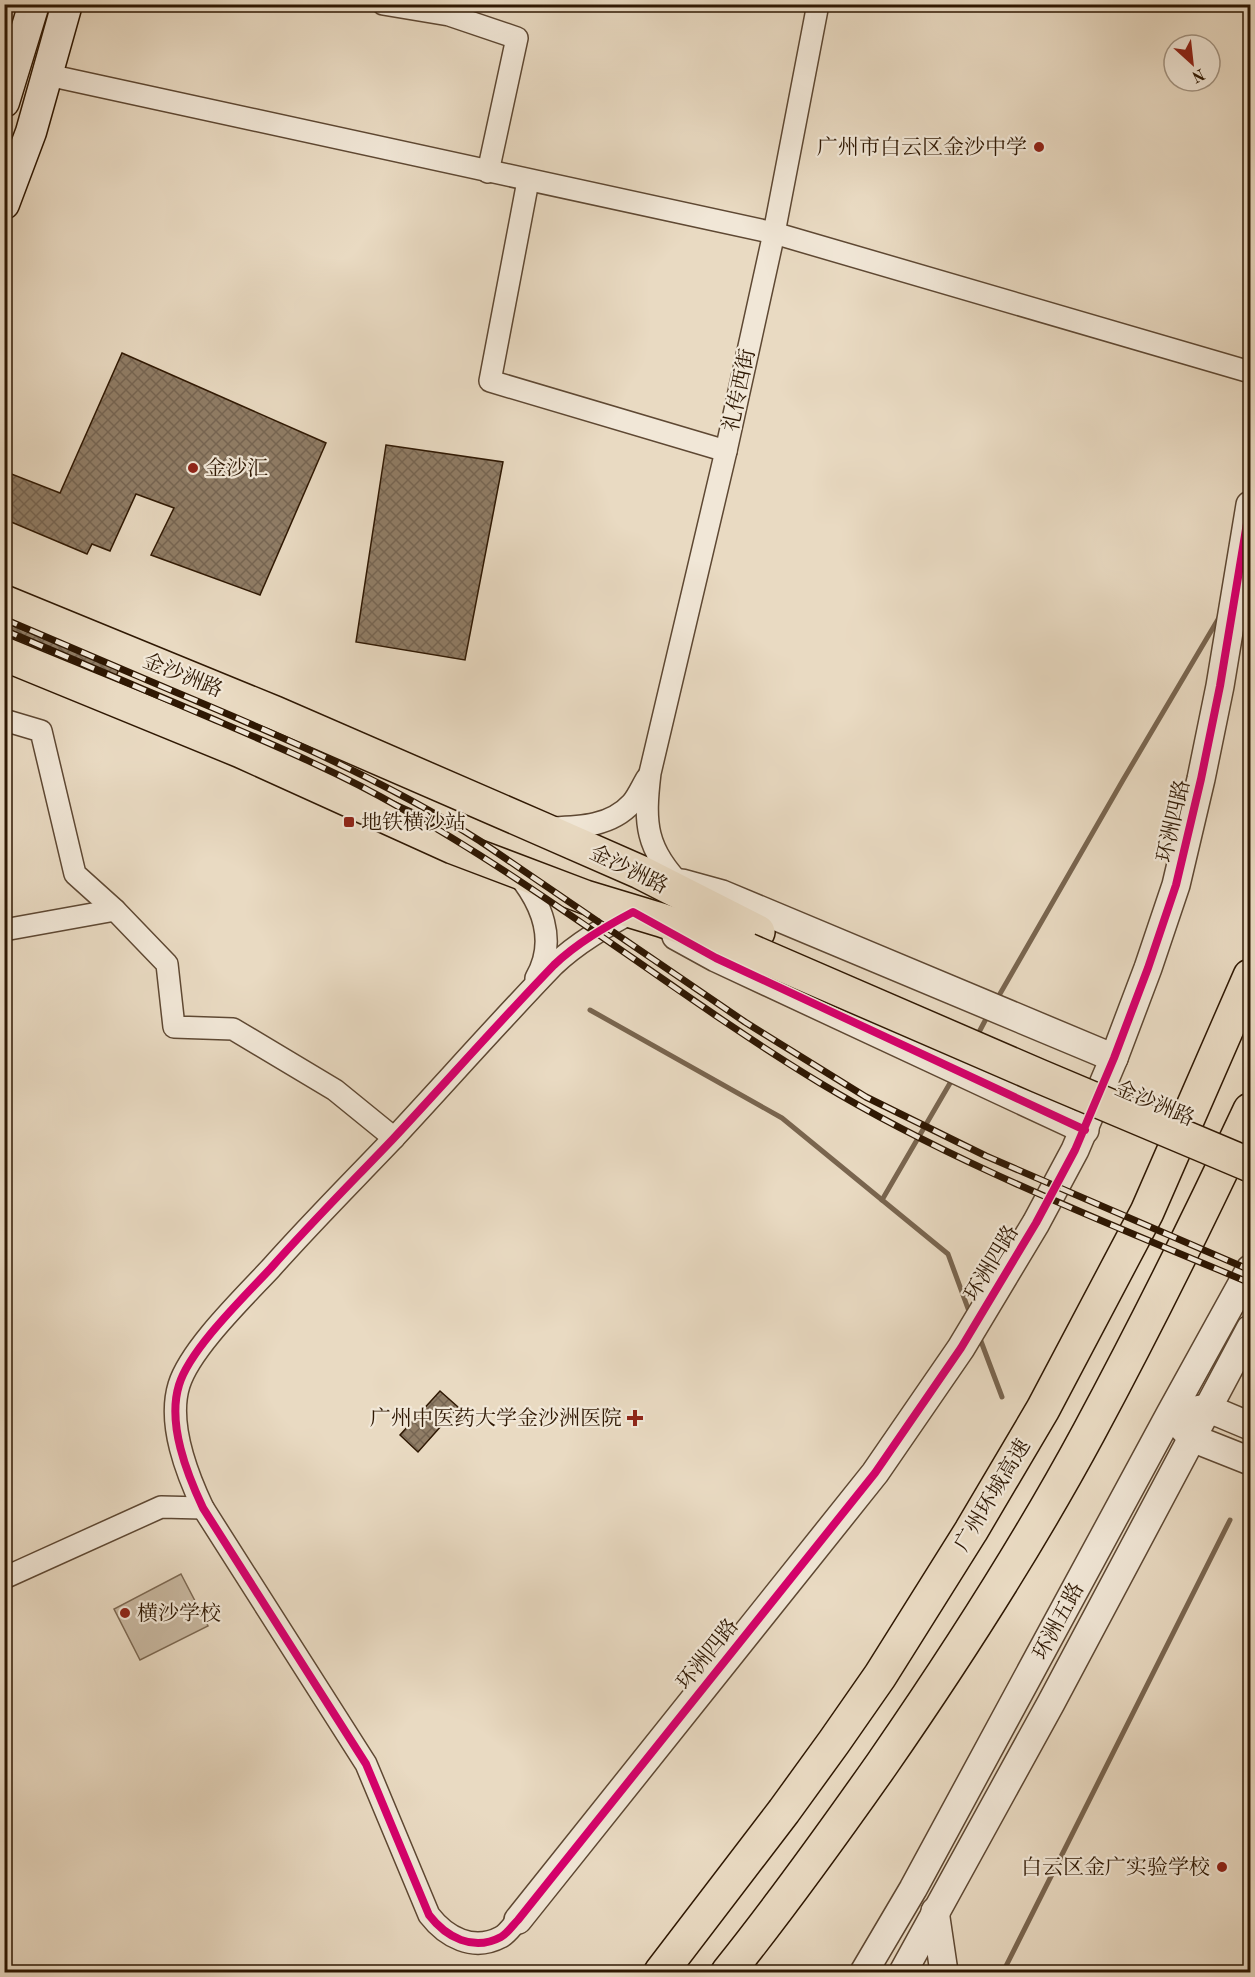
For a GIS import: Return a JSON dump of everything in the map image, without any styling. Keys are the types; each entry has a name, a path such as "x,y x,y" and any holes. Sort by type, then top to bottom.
{"main road":[{"path":"4,102 34,4"},
{"path":"4,204 31,132 68,4"},
{"name":"金沙洲路","path":"4,602 275,713 689,893 753,941 1049,1080 1251,1165"},
{"name":"金沙洲路","path":"4,654 241,751 406,828 516,871 633,912 695,931 753,941 1251,1143"},
{"name":"广州环城高速","path":"661,1972 784,1812 834,1742 880,1676 971,1531 1043,1409 1147,1212 1251,976"},
{"path":"728,1972 836,1830 989,1603 1088,1433 1148,1321 1251,1110"}],"street":[{"path":"383,4 449,15 517,38 488,172"},
{"name":"礼传西街","path":"650,773 726,451 774,233 818,4"},
{"path":"48,75 774,233 1251,372"},
{"path":"528,181 490,381 726,451"},
{"name":"环洲四路","path":"518,1920 875,1473 961,1348 1019,1252 1085,1130 1114,1058 1176,885 1190,831 1220,686 1251,505"},
{"path":"4,720 41,731 75,874 115,910 167,964 174,1027 233,1029 335,1090 394,1138"},
{"path":"543,829 583,827 619,816 634,802 650,773"},
{"path":"650,773 646,815 648,831 660,860 689,893 722,894 1114,1058"},
{"path":"516,871 538,905 547,940 546,954 540,972 528,992"},
{"path":"4,930 115,910"},
{"path":"518,1920 503,1936 486,1942 470,1943 453,1938 439,1928 429,1915 366,1764 203,1508 184,1463 175,1406 178,1385 202,1344 301,1234 394,1138 528,992 569,951 633,912 716,958 1085,1130"},
{"name":"环洲五路","path":"864,1972 913,1889 1251,1269"},
{"name":"环洲五路","path":"903,1972 922,1960 936,1912 1062,1683 1251,1329"},
{"path":"1170,1414 1207,1408 1251,1426"},
{"path":"1170,1414 1192,1438 1251,1461"},
{"path":"4,1578 161,1507 203,1508"},
{"path":"913,1889 936,1912 944,1972"},
{"path":"913,1889 922,1960"}],"shaded area":[{"path":"181,1574 208,1626 140,1660 114,1609"}],"building":[{"name":"金沙汇","path":"122,353 326,443 260,595 151,555 174,508 136,494 110,551 92,544 87,554 4,519 4,471 60,493"},
{"path":"386,445 503,462 465,660 356,642"},
{"path":"4,622 119,669 115,679 4,636"},
{"path":"440,1391 458,1407 418,1452 400,1435"}],"waterway":[{"path":"997,999 1220,616"},
{"path":"590,1010 782,1118 948,1254 970,1314"},
{"path":"977,1036 988,1015"},
{"path":"882,1200 953,1078"},
{"path":"979,1336 1002,1397"},
{"path":"1004,1970 1230,1520"}],"railway":[{"path":"4,619 291,741 368,778 480,841 745,1022 866,1097 986,1156 1250,1270"},
{"path":"4,630 284,750 377,795 507,872 767,1050 871,1112 977,1166 1250,1283"}],"cycle path":[{"path":"1085,1130 716,958 633,912 582,943 554,965 233,1308 206,1340 185,1371 176,1400 177,1432 191,1480 203,1508 366,1764 429,1915 443,1930 461,1940 480,1943 491,1941 508,1932 875,1473 961,1348 1036,1223 1075,1150 1114,1058 1176,885 1220,686 1250,505"}],"place":[{"name":"广州市白云区金沙中学","path":"1039,147"},
{"name":"金沙汇","path":"193,468"},
{"name":"地铁横沙站","path":"349,822"},
{"name":"广州中医药大学金沙洲医院","path":"635,1418"},
{"name":"横沙学校","path":"125,1613"},
{"name":"白云区金广实验学校","path":"1222,1867"}]}
